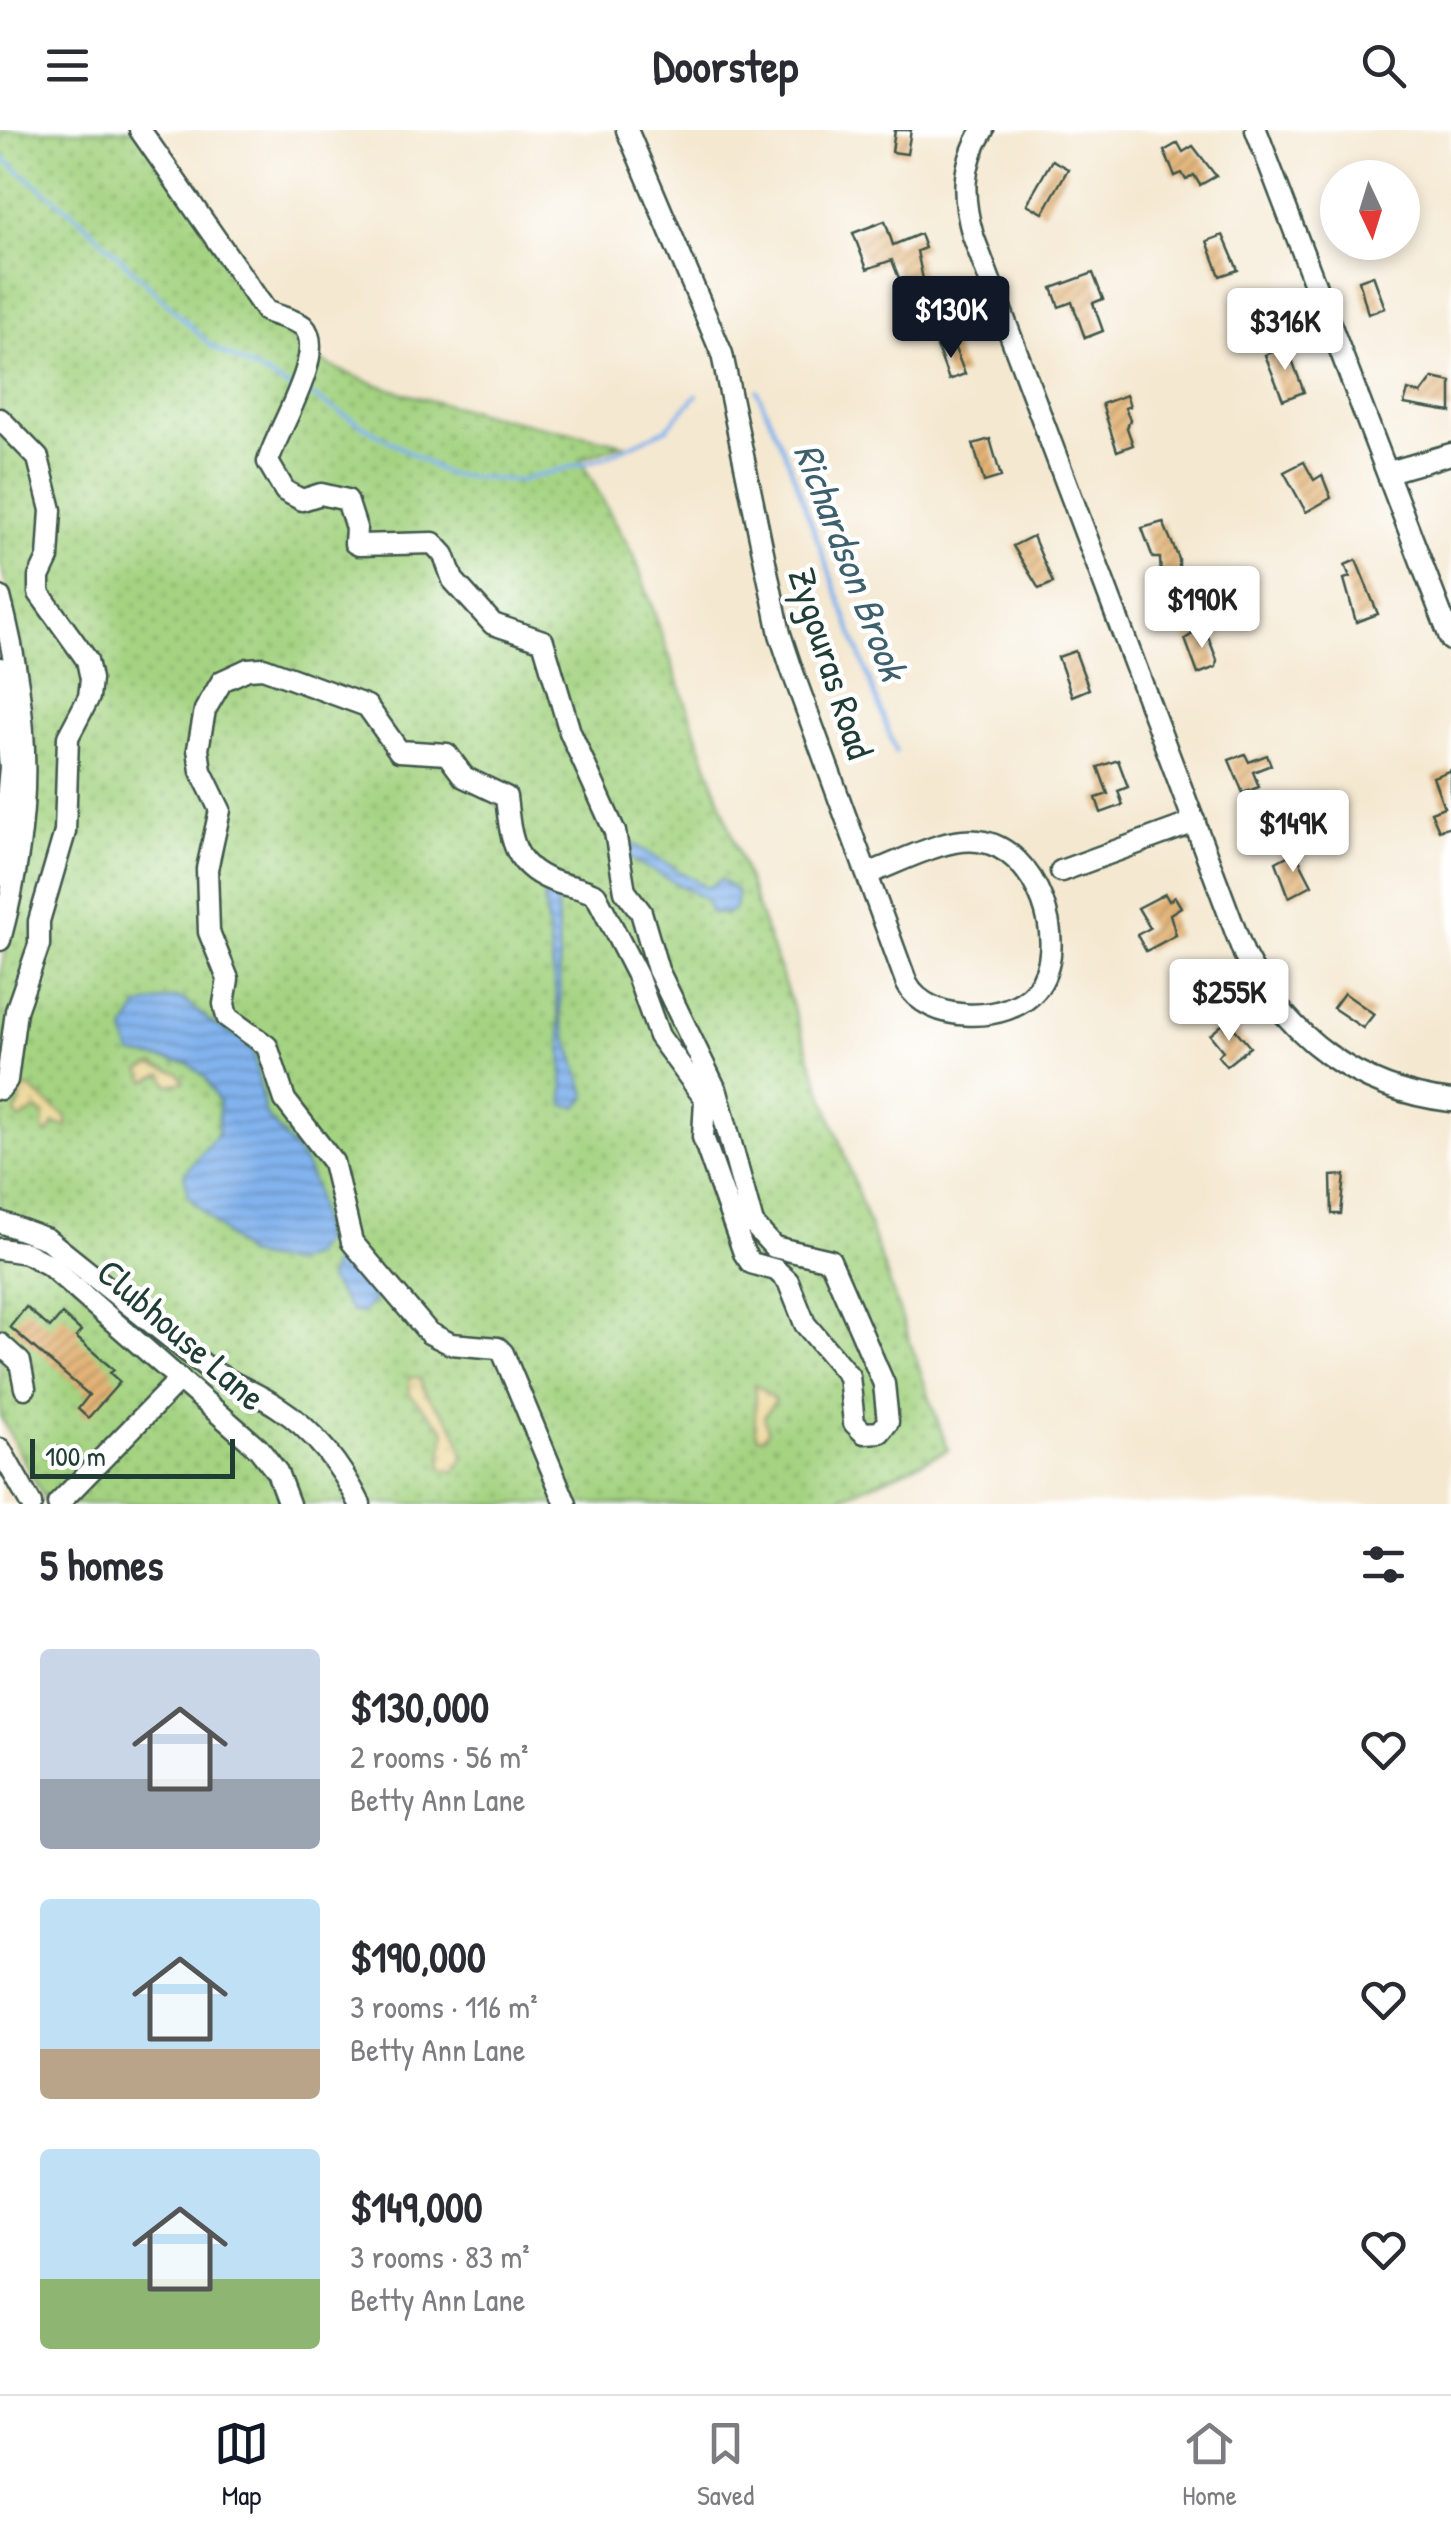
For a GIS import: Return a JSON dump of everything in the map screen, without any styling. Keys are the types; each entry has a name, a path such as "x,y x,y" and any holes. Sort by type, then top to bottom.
{"street":[{"path":"140,130 266,311 300,322 307,330 310,352 301,384 268,462 285,492 302,500 321,494 347,500 359,545 433,542 444,554 452,580 492,624 543,641 570,732 615,832 625,891 641,912 658,970 717,1092 753,1224 774,1248 830,1260 884,1384 888,1422 880,1432 864,1433 854,1423 848,1376 805,1324 788,1281 776,1270 751,1263 744,1253 703,1136 705,1098 659,1036 637,975 596,895 549,880 523,864 509,836 506,796 464,777 447,754 399,751 367,706 264,668 234,674 216,687 210,698 198,749 201,771 220,810 207,880 209,932 228,979 224,1010 231,1023 256,1034 268,1046 286,1100 333,1162 352,1242 430,1333 451,1344 498,1348 504,1353 566,1504"},
{"name":"Zygouras Road","path":"626,130 722,354 774,613 867,874 907,984 920,1001 950,1013 985,1012 1018,1004 1038,988 1048,950 1042,897 1031,875 1008,853 982,841 964,841 867,874"},
{"path":"983,130 972,149 964,184 974,236 1244,954 1289,1022 1352,1072 1409,1094 1451,1101"},
{"path":"1256,130 1451,640"},
{"path":"0,419 38,458 50,510 48,558 39,577 40,593 87,660 91,679 90,696 68,737 65,832 39,922 39,944 16,1012 7,1080 0,1089"},
{"path":"1389,472 1451,454"},
{"path":"0,597 21,686 0,876"},
{"path":"0,668 23,836 0,940"},
{"path":"1060,871 1195,822"},
{"path":"0,1222 47,1238 208,1368 236,1388 279,1407 324,1447 360,1504"},
{"name":"Clubhouse Lane","path":"0,1250 26,1252 49,1265 180,1379 268,1460 289,1504"},
{"path":"0,1344 20,1362 25,1388"},
{"path":"58,1504 180,1379"},
{"path":"0,1449 31,1504"}],"green space":[{"path":"0,130 145,130 295,344 323,362 404,393 624,444 580,459 635,558 948,1450 828,1504 47,1504 0,1416 0,973 31,843 36,765 30,682 0,561"}],"sand":[{"path":"152,1065 179,1073 184,1082 169,1085 162,1074 146,1081 140,1070"},
{"path":"29,1088 67,1118 67,1127 54,1123 49,1133 44,1132 43,1114 36,1110 20,1120 15,1113 21,1102 19,1090"},
{"path":"409,1377 420,1378 429,1397 455,1429 463,1459 455,1472 441,1468 445,1430 410,1394"},
{"path":"755,1384 775,1400 764,1417 768,1431 764,1437 757,1437 755,1430"}],"water":[{"path":"632,843 708,888 721,879 738,893 734,910 711,913 705,899 629,858 627,844"},
{"path":"552,888 557,897 561,1019 587,1097 577,1107 564,1105 562,1046 543,890"},
{"path":"173,998 184,1000 213,1024 244,1039 254,1053 265,1113 305,1164 315,1188 323,1240 312,1256 291,1263 246,1255 189,1197 184,1174 218,1133 219,1102 205,1077 188,1063 131,1054 124,1031 139,1006"},
{"path":"333,1261 357,1262 375,1281 376,1298 362,1313 352,1312 328,1280"}],"building":[{"path":"895,130 911,130 907,154 892,152"},
{"path":"1178,143 1183,152 1193,146 1216,176 1200,185 1194,175 1186,180 1182,173 1175,176 1164,151"},
{"path":"1052,160 1068,169 1043,213 1027,204"},
{"path":"885,221 893,245 920,234 925,248 917,251 924,284 910,290 906,279 900,281 892,260 867,269 853,233"},
{"path":"1223,235 1238,270 1220,276 1207,241"},
{"path":"1093,273 1103,299 1093,303 1103,331 1085,338 1072,302 1059,307 1052,288"},
{"path":"1373,275 1385,308 1368,314 1359,280"},
{"path":"952,341 965,374 949,380 937,347"},
{"path":"1287,346 1304,392 1283,400 1265,355"},
{"path":"1433,378 1451,382 1451,412 1404,404 1408,390 1421,394"},
{"path":"1126,395 1130,406 1125,408 1130,420 1127,428 1133,445 1117,451 1102,404"},
{"path":"990,439 1001,477 984,482 973,444"},
{"path":"1304,462 1314,480 1322,475 1331,498 1306,512 1284,472"},
{"path":"1163,522 1179,559 1179,577 1161,578 1160,558 1153,558 1142,528"},
{"path":"1033,536 1053,583 1039,589 1013,546"},
{"path":"1356,560 1378,614 1356,622 1344,579 1350,577 1345,565"},
{"path":"1204,626 1217,660 1216,667 1198,674 1185,639"},
{"path":"1075,651 1089,689 1072,696 1058,657"},
{"path":"1245,754 1249,762 1267,755 1271,765 1253,772 1259,787 1243,793 1229,760"},
{"path":"1118,760 1128,787 1118,791 1123,805 1101,813 1096,798 1108,794 1098,767"},
{"path":"1451,770 1451,826 1439,830 1431,812 1444,807 1433,777"},
{"path":"1295,852 1312,885 1289,897 1276,862"},
{"path":"1165,894 1169,901 1175,897 1181,907 1170,914 1176,935 1146,951 1137,935 1150,928 1138,908"},
{"path":"1344,993 1374,1014 1363,1028 1333,1008"},
{"path":"1223,1024 1229,1032 1234,1028 1250,1047 1226,1066 1218,1056 1223,1051 1210,1035"},
{"path":"1345,1175 1341,1214 1332,1214 1331,1176"},
{"path":"26,1307 50,1328 62,1314 81,1331 76,1337 114,1370 110,1373 120,1382 88,1418 78,1409 89,1395 10,1327"}],"waterway":[{"name":"Richardson Brook","path":"0,156 79,218 211,346 294,390"},
{"name":"Richardson Brook","path":"757,390 788,460 896,752"},
{"name":"Richardson Brook","path":"305,392 448,475 519,481 603,458 666,429 697,395"}]}
